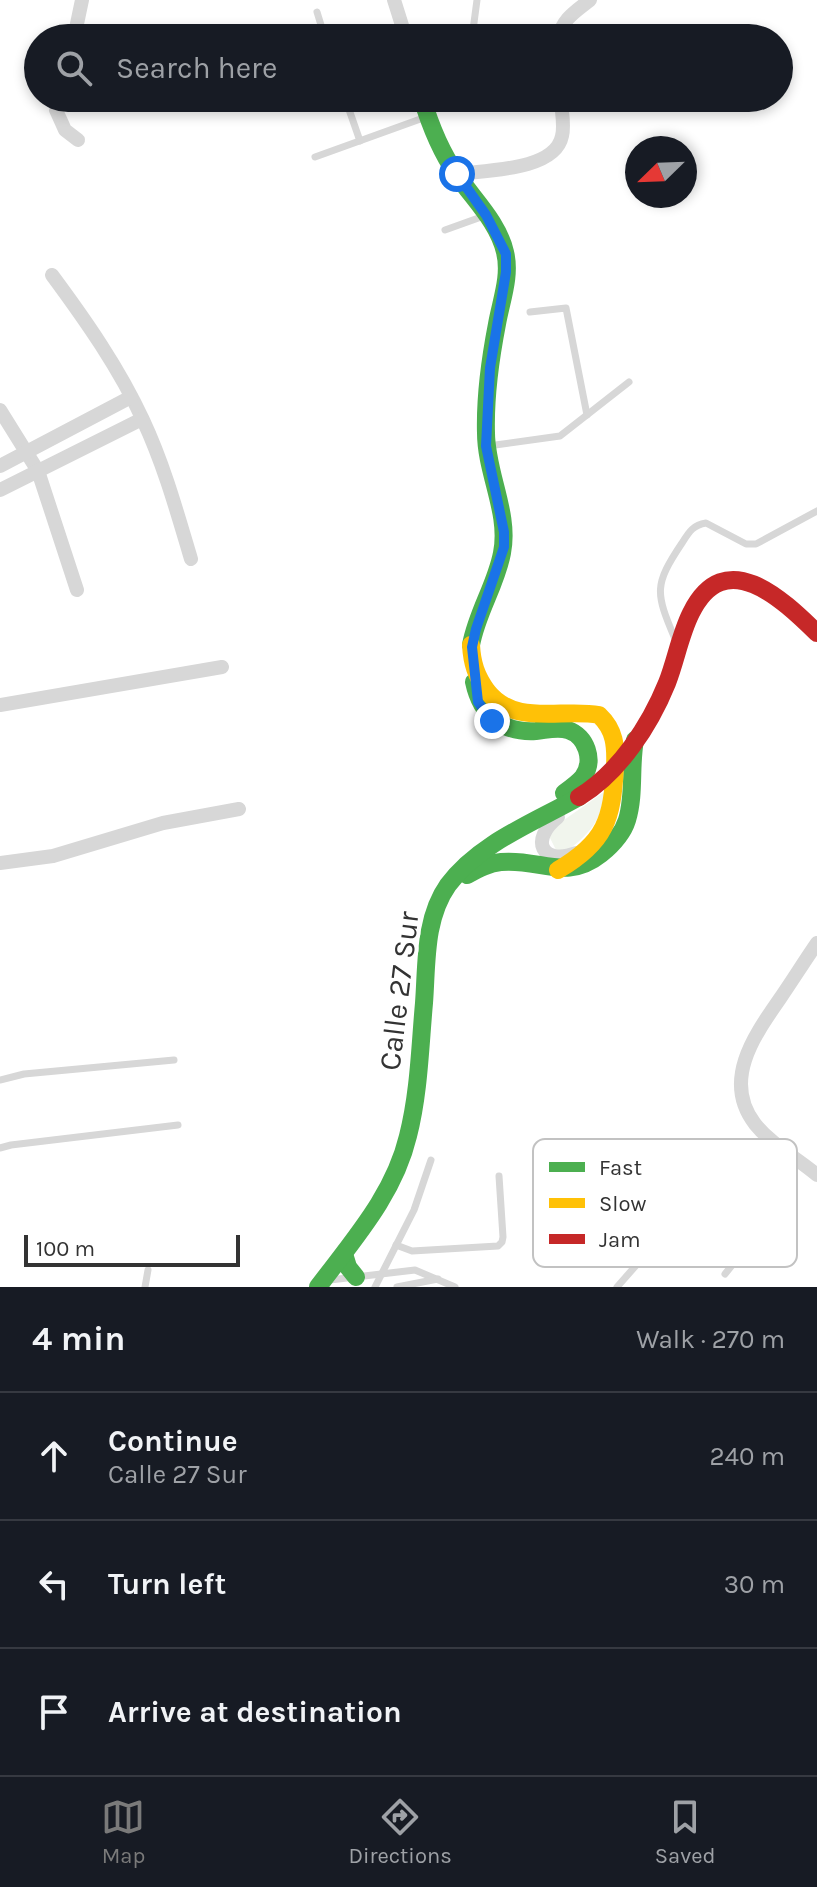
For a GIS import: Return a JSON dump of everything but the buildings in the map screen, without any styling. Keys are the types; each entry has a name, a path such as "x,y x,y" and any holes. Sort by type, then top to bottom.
{"street":[{"path":"77,24 82,0"},
{"path":"394,0 402,24"},
{"path":"564,24 590,0"},
{"path":"57,112 65,130 78,140"},
{"path":"427,112 441,150 486,215 506,254 506,272 490,368 486,446 504,532 504,547 476,629 472,661 478,702 492,721 521,732 565,729 584,742 589,762 581,780 480,854"},
{"path":"457,174 532,164 548,158 563,136 562,112"},
{"path":"52,275 88,324 142,419 174,502 191,559"},
{"path":"0,466 131,397"},
{"path":"0,410 38,471 77,590"},
{"path":"0,490 142,419"},
{"name":"Calle 27 Sur","path":"320,1284 384,1197 403,1154 408,1136 431,926 439,899 461,869 480,854 592,788 611,771 651,715 668,681 691,613 716,584 731,579 754,583 791,607 817,633"},
{"path":"472,661 477,677 487,692 510,710 540,716 571,712 599,715 611,727 616,740 613,804 604,828 584,850 558,870"},
{"path":"0,705 222,667"},
{"path":"439,899 457,882 500,862 558,870 587,865 617,839 628,815 636,737"},
{"path":"584,850 566,857 554,857 543,846 544,830 592,788"},
{"path":"0,863 53,856 163,823 239,809"},
{"path":"533,823 522,846 528,860 535,865"},
{"path":"769,1139 754,1123 745,1106 741,1088 742,1070 757,1032 817,943"},
{"path":"797,1160 817,1175"},
{"path":"344,1254 348,1267 356,1277"}],"lane":[{"path":"474,24 477,0"},
{"path":"317,12 321,24"},
{"path":"350,112 360,141"},
{"path":"315,157 428,116"},
{"path":"445,230 486,215"},
{"path":"530,312 566,308 587,415"},
{"path":"486,446 560,436 629,382"},
{"path":"679,647 666,615 660,581 665,568 692,528 706,523 746,544 756,544 817,511"},
{"path":"0,1080 24,1074 174,1060"},
{"path":"0,1148 178,1125"},
{"path":"375,1287 414,1210 431,1160"},
{"path":"396,1245 412,1251 498,1246 503,1237 499,1176"},
{"path":"617,1287 635,1267"},
{"path":"725,1274 730,1267"},
{"path":"145,1287 148,1270"},
{"path":"320,1284 415,1270 455,1287"},
{"path":"397,1287 439,1279"}],"shaded area":[{"path":"604,792 598,818 588,832 568,850 556,850 549,836 554,827"}],"traffic: fast":[{"path":"427,112 441,148 497,231 507,261 490,365 486,419 487,448 504,538 499,565 471,645"},
{"path":"474,682 488,713 503,725 524,731 564,729 580,737 587,749 587,770 564,793"},
{"path":"467,875 501,862 564,868 588,862 601,854 617,838 627,820 635,740"},
{"path":"318,1287 371,1216 402,1158 417,1087 428,942 440,898 461,870 491,845 579,797"},
{"path":"344,1254 348,1267 356,1277"}],"traffic: slow":[{"path":"471,645 477,675 498,702 525,713 599,715 611,733 615,745 615,767 612,801 603,828 587,849 558,870"}],"traffic: jam":[{"path":"579,797 607,775 632,747 667,683 691,613 705,593 720,582 737,580 754,584 787,606 817,633"}],"route":[{"path":"457,174 486,215 506,254 506,272 490,368 486,446 490,477 504,532 504,547 472,647 478,702 492,721"}]}
